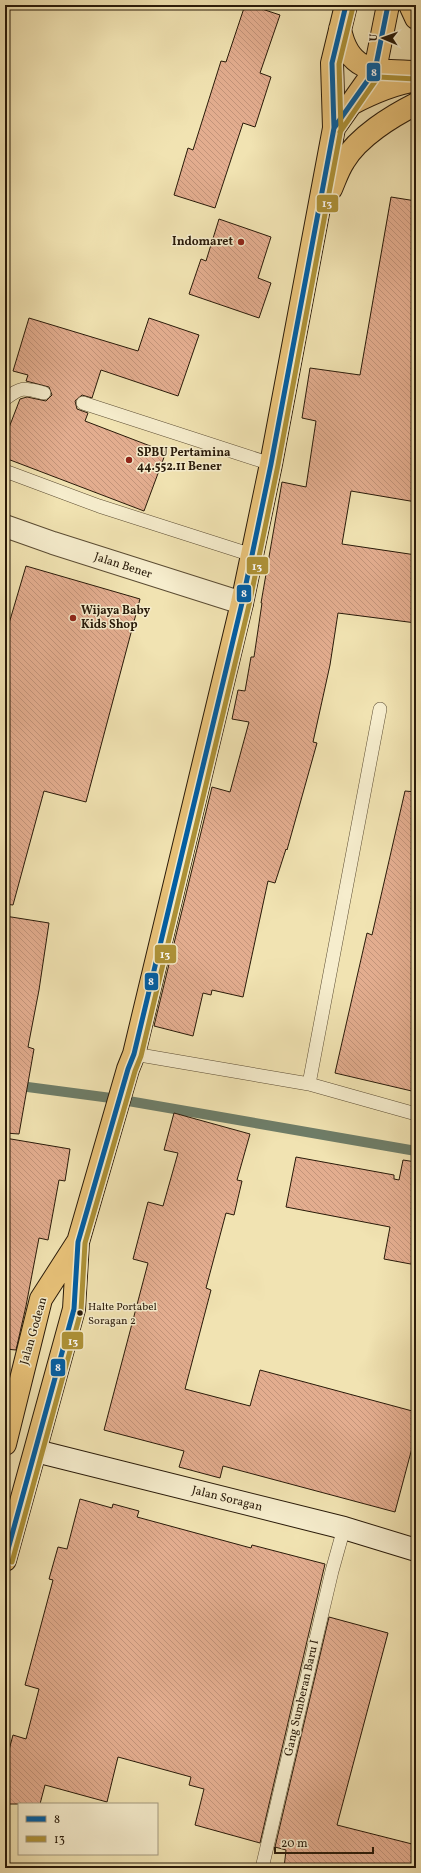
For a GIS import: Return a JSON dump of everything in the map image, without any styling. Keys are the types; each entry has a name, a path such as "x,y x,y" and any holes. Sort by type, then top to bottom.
{"main road":[{"path":"5,1560 74,1309 78,1242 131,1062 242,603 271,464 316,223 333,123 332,62 346,5"},
{"path":"333,123 350,105 375,70 388,5"},
{"path":"410,5 416,18"},
{"path":"340,29 345,46 356,61 364,68 416,72"},
{"path":"350,105 391,86 416,80"},
{"path":"316,223 344,160 368,134 395,114 416,104"},
{"name":"Jalan Godean","path":"5,1443 41,1299 78,1242"}],"street":[{"name":"Jalan Bener","path":"5,526 53,544 242,603"},
{"name":"Jalan Soragan","path":"36,1451 344,1528 416,1550"}],"lane":[{"path":"5,399 18,390 28,389 44,393"},
{"path":"83,403 271,464"},
{"path":"5,471 99,506 252,555"},
{"path":"309,1084 380,709"},
{"path":"131,1062 309,1084 416,1114"},
{"name":"Gang Sumberan Baru I","path":"262,1868 332,1571 344,1528"}],"building":[{"path":"245,5 250,5 280,15 260,73 271,77 255,127 243,123 215,208 174,195 188,148 193,150 221,61 226,62"},
{"path":"391,197 416,201 416,502 351,491 342,544 416,555 416,623 338,613 330,665 313,742 317,743 287,850 286,849 275,883 268,881 243,997 212,990 211,995 203,993 193,1036 154,1026 212,787 230,792 249,722 232,719 238,690 245,691 251,657 254,657 261,603 282,482 306,487 316,421 302,418 310,368 360,375"},
{"path":"219,219 271,237 258,278 271,283 259,318 189,294 201,259 206,261"},
{"path":"29,318 138,351 149,318 199,335 178,396 101,370 92,398 82,395 75,401 77,409 88,413 85,421 166,452 144,511 5,458 5,438 20,399 27,397 46,401 52,395 49,387 26,381 28,375 13,371"},
{"path":"26,566 140,599 86,802 44,791 13,905 5,904 5,637"},
{"path":"405,791 416,792 416,1092 335,1073 367,933 372,935"},
{"path":"5,916 49,923 39,990 28,1047 34,1049 19,1134 5,1133"},
{"path":"174,1113 250,1134 237,1180 242,1181 234,1215 226,1213 206,1288 211,1290 185,1389 250,1406 260,1370 416,1412 416,1433 395,1512 223,1466 220,1478 179,1467 184,1451 104,1430 148,1263 133,1259 148,1202 163,1206 178,1153 164,1150"},
{"path":"5,1138 70,1149 65,1181 59,1180 48,1240 39,1238 16,1350 5,1349"},
{"path":"296,1157 394,1175 394,1179 399,1180 403,1160 416,1162 416,1265 384,1259 390,1227 286,1207"},
{"path":"80,1499 112,1508 113,1504 139,1511 137,1517 251,1548 252,1545 325,1564 260,1843 195,1825 204,1789 189,1785 191,1777 118,1757 107,1802 45,1785 40,1803 5,1804 5,1765 13,1735 26,1739 39,1689 25,1685 53,1580 49,1579 58,1547 67,1549"},
{"path":"329,1617 388,1633 337,1825 416,1845 416,1868 284,1868 286,1850 275,1847"}],"waterway":[{"path":"5,1084 111,1098 416,1151"}],"transit line":[{"name":"8","path":"5,1560 74,1309 78,1242 128,1069 134,1054 242,603 271,464 334,128 332,63 346,5"},
{"name":"8","path":"334,128 375,70 388,5"},
{"name":"13","path":"12,1562 81,1311 85,1243 135,1071 141,1056 249,605 278,465 341,129 339,64 353,7"},
{"name":"13","path":"340,132 378,77 416,79"}],"place":[{"name":"Indomaret","path":"241,242"},
{"name":"SPBU Pertamina 44.552.11 Bener","path":"129,460"},
{"name":"Wijaya Baby Kids Shop","path":"73,618"},
{"name":"Halte Portabel Soragan 2","path":"80,1313"}]}
